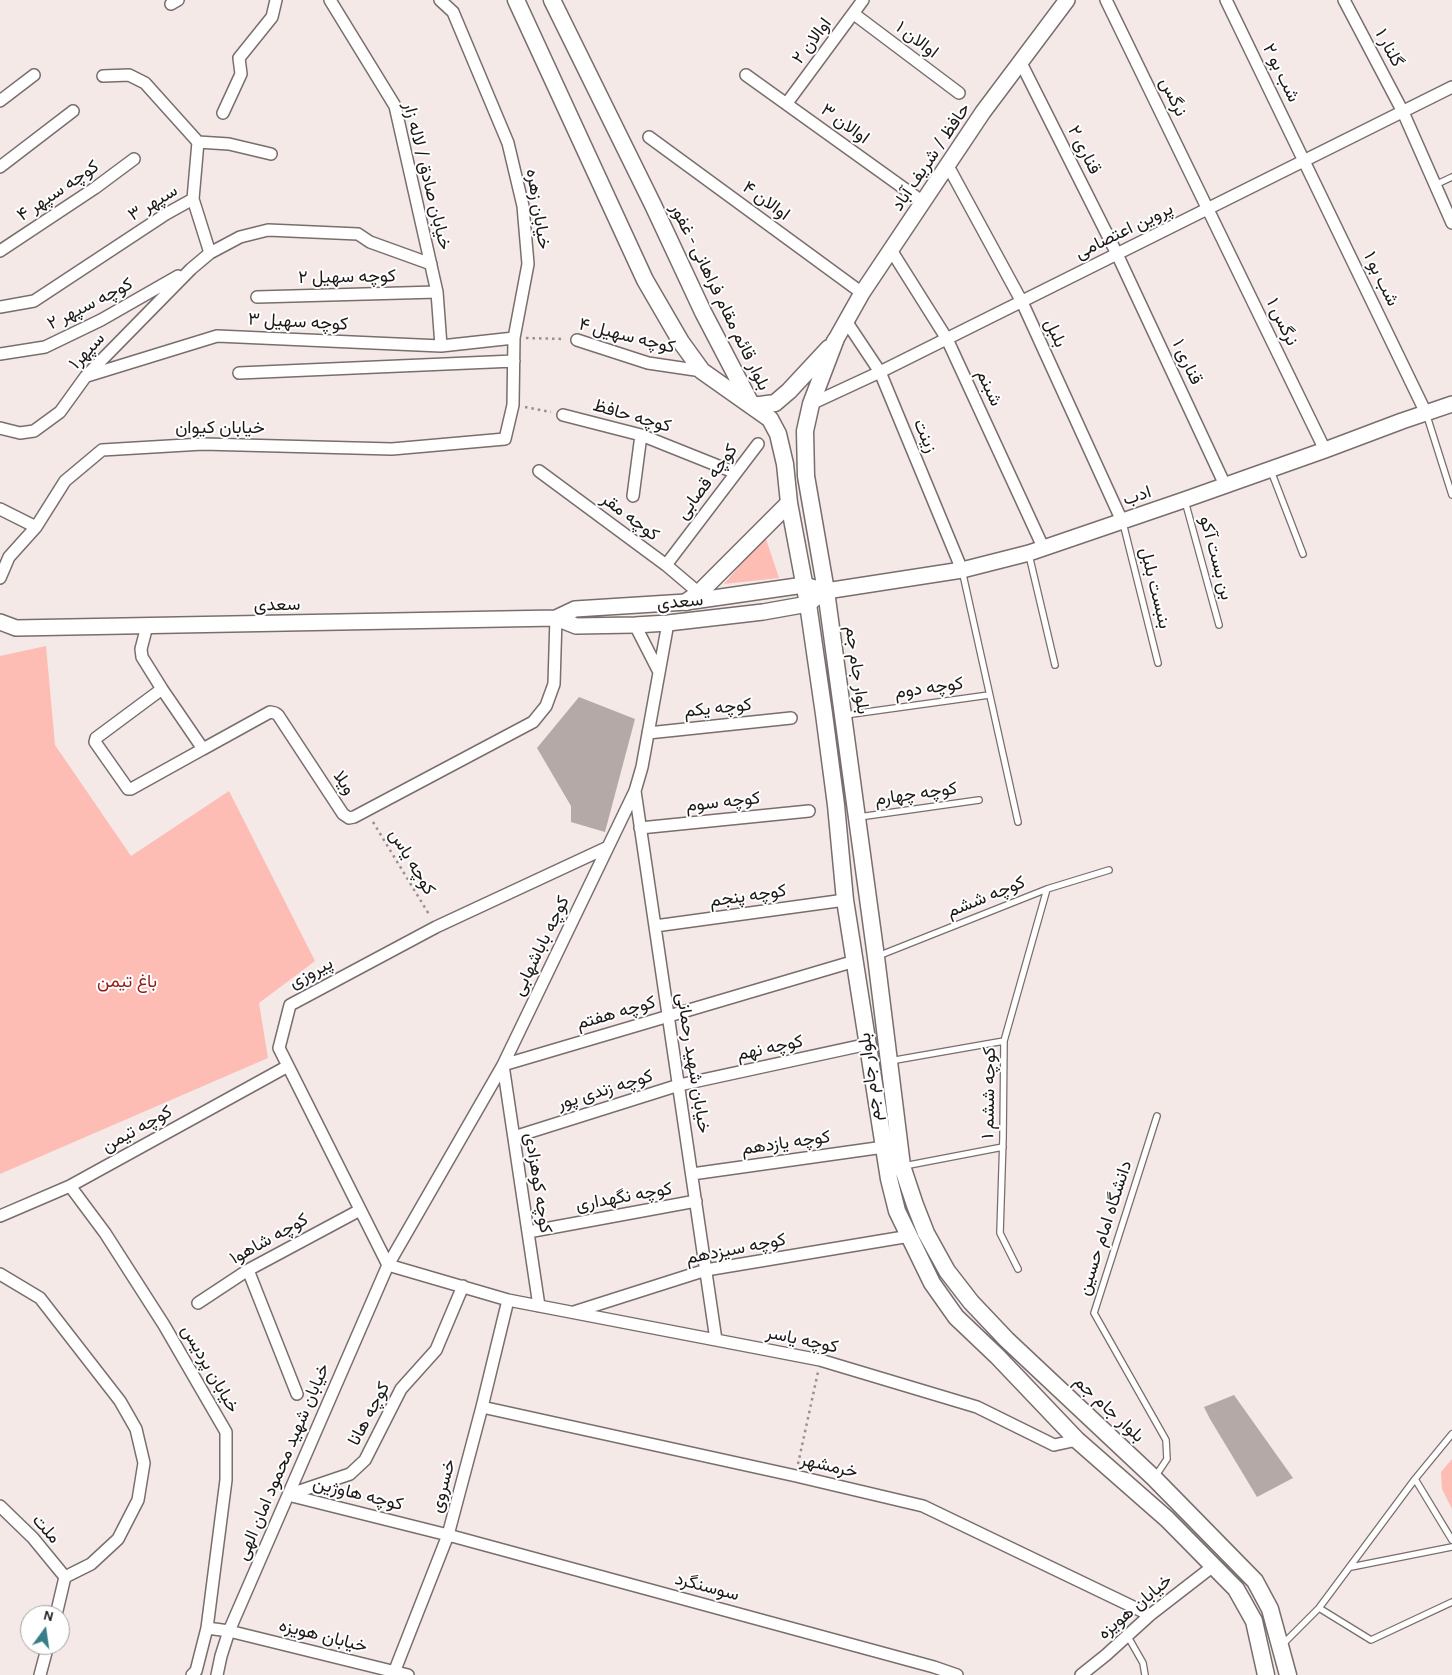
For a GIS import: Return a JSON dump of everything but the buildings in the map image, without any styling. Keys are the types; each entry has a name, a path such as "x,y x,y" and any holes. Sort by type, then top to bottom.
{"main road":[{"name":"بلوار قائم مقام فراهانی - غفور","path":"516,0 645,280 680,342 702,371 752,406"},
{"name":"بلوار قائم مقام فراهانی - غفور","path":"552,0 653,204 703,312 752,406"},
{"path":"752,406 775,404 835,341"},
{"name":"بلوار جام جم","path":"835,341 811,404 805,431 806,476 826,591 876,957 902,1166 926,1233 947,1271 971,1302 1007,1340 1154,1478 1255,1580 1270,1609 1288,1675"},
{"name":"بلوار جام جم","path":"752,406 770,419 778,434 785,464 789,503 808,604 835,796 845,900 889,1179 897,1211 932,1283 956,1317 997,1356 1077,1440 1166,1519 1236,1589 1254,1621 1266,1675"},
{"path":"692,597 789,503"},
{"path":"855,961 876,957"}],"street":[{"path":"223,113 241,74 239,58 272,17 276,0"},
{"name":"خیابان صادق / لاله زار","path":"330,0 395,106 437,292 441,346"},
{"name":"خیابان زهره","path":"440,0 453,12 508,143 523,206 528,264 514,338 514,405 505,439"},
{"name":"اوالان ۲","path":"786,103 863,0"},
{"name":"حافظ / شریف آباد","path":"835,341 862,293 996,93 1067,0"},
{"name":"نرگس","path":"1106,0 1208,209"},
{"name":"شب بو ۲","path":"1226,0 1304,161"},
{"name":"گلنار ۱","path":"1344,0 1403,112 1452,223"},
{"name":"اوالان ۱","path":"854,14 959,94"},
{"name":"قناری ۲","path":"1020,61 1117,254"},
{"path":"0,101 34,75"},
{"path":"103,76 129,75 145,83 198,142 229,144 271,154"},
{"name":"اوالان ۳","path":"746,75 923,202"},
{"name":"پروین اعتصامی","path":"811,404 1022,302 1452,87"},
{"path":"0,167 72,111"},
{"name":"اوالان ۴","path":"649,137 862,293"},
{"name":"سپهر ۳","path":"0,307 34,302 158,218 193,199 198,142"},
{"name":"کوچه سپهر ۴","path":"0,251 95,188 134,159"},
{"name":"شب بو ۱","path":"1304,161 1426,413"},
{"name":"بلبل","path":"948,166 1022,302 1122,520"},
{"path":"193,199 210,253"},
{"name":"نرگس ۱","path":"1208,209 1325,450"},
{"path":"191,269 210,253 240,238 268,230 358,234 370,242 430,264"},
{"name":"شبنم","path":"891,250 947,339 1036,550"},
{"name":"قناری ۱","path":"1117,254 1224,485"},
{"name":"کوچه سپهر ۲","path":"0,354 45,347 101,320 191,269"},
{"name":"سپهر۱","path":"0,428 20,433 34,431 60,412 86,376 191,269"},
{"name":"کوچه سهیل ۲","path":"257,297 437,292"},
{"name":"زینت","path":"846,320 880,372 962,570"},
{"name":"کوچه سهیل ۳","path":"86,376 217,336 441,346 514,338"},
{"name":"کوچه سهیل ۴","path":"577,340 648,363 702,371"},
{"path":"239,373 514,361"},
{"name":"ادب","path":"826,591 962,570 1036,550 1184,500 1452,404"},
{"name":"کوچه حافظ","path":"563,415 641,434 736,473"},
{"path":"634,496 641,434"},
{"name":"خیابان کیوان","path":"0,578 9,558 36,527 65,481 102,450 203,444 392,449 505,439"},
{"name":"کوچه قصابی","path":"666,566 758,444"},
{"name":"کوچه مقر","path":"539,471 666,566 692,597"},
{"path":"0,509 36,527"},
{"path":"804,585 826,591"},
{"name":"سعدی","path":"556,618 575,609 804,585"},
{"path":"808,604 826,591"},
{"name":"سعدی","path":"0,622 16,628 556,618 576,626 635,625 763,612 808,604"},
{"name":"ویلا","path":"202,749 270,712 274,713 278,715 344,814 349,818 354,817 533,722 546,706 554,684 556,618"},
{"name":"کوچه باباشهابی","path":"388,1265 502,1065 635,792 642,767 668,623"},
{"path":"635,625 658,670"},
{"path":"148,626 141,653 162,689 202,749 128,789 95,742 96,738 162,689"},
{"name":"کوچه یکم","path":"648,734 791,718"},
{"name":"خیابان شهید رحمانی","path":"635,792 716,1340"},
{"name":"کوچه سوم","path":"640,828 809,811"},
{"name":"پیروزی","path":"388,1265 279,1048 290,1005 436,927 608,847"},
{"name":"کوچه پنجم","path":"655,926 845,900"},
{"name":"کوچه هفتم","path":"502,1065 855,961"},
{"name":"کوچه نهم","path":"679,1086 868,1044"},
{"name":"کوچه کوهزادی","path":"502,1065 539,1306"},
{"name":"کوچه تیمن","path":"0,1216 70,1186 288,1066"},
{"name":"کوچه زندی پور","path":"514,1137 679,1086"},
{"name":"کوچه یازدهم","path":"692,1174 884,1147"},
{"name":"خیابان پردیس","path":"70,1186 105,1232 164,1325 226,1432 226,1480 206,1628 196,1671 192,1675"},
{"name":"کوچه نگهداری","path":"528,1232 696,1201"},
{"name":"کوچه شاهو۱","path":"198,1303 248,1270 360,1210"},
{"name":"کوچه سیزدهم","path":"572,1312 706,1270 910,1236"},
{"name":"کوچه یاسر","path":"388,1265 508,1300 820,1360 977,1407 1054,1445 1077,1440"},
{"name":"خیابان شهید محمود امان الهی","path":"217,1675 229,1631 388,1265"},
{"path":"248,1270 297,1394"},
{"path":"0,1274 40,1298 120,1401 136,1430 144,1463 138,1500 118,1539 91,1564 65,1577 58,1605"},
{"name":"کوچه هانا","path":"288,1495 350,1474 365,1460 401,1389 436,1350 463,1286"},
{"name":"خسروی","path":"392,1674 448,1535 508,1300"},
{"name":"خرمشهر","path":"482,1407 923,1506 1150,1614"},
{"name":"کوچه هاوژین","path":"288,1495 448,1535"},
{"name":"ملت","path":"0,1506 33,1538 65,1577"},
{"name":"سوسنگرد","path":"448,1535 933,1671 957,1675"},
{"name":"خیابان هویزه","path":"1081,1675 1150,1614 1212,1567"},
{"name":"خیابان هویزه","path":"206,1628 229,1631 392,1674 408,1675"},
{"path":"40,1675 45,1655"}],"lane":[{"path":"1435,185 1452,177"},
{"path":"1426,413 1452,495"},
{"path":"1270,469 1303,554"},
{"name":"بن بست آکو","path":"1184,500 1219,625"},
{"name":"بنبست بلبل","path":"1122,520 1158,663"},
{"path":"1036,550 1055,665"},
{"path":"962,570 1018,822"},
{"name":"کوچه دوم","path":"843,715 989,696"},
{"name":"کوچه چهارم","path":"857,817 979,800"},
{"name":"کوچه ششم","path":"876,957 1047,889 1109,870"},
{"name":"کوچه ششم ۱","path":"1018,1269 1000,1233 1004,1041 1047,889"},
{"path":"888,1061 1004,1041"},
{"name":"دانشگاه امام حسین","path":"1154,1478 1167,1459 1166,1440 1094,1313 1156,1116"},
{"path":"902,1166 1003,1147"},
{"path":"1281,1646 1318,1608 1452,1434"},
{"path":"1415,1480 1452,1540"},
{"path":"1351,1567 1452,1546"},
{"path":"1318,1608 1371,1640 1452,1602"},
{"path":"1127,1636 1143,1663 1145,1675"}],"path":[{"name":"کوچه سهیل ۴","path":"514,338 577,340"},
{"path":"514,405 563,415"},
{"name":"کوچه یاس","path":"366,810 436,927"},
{"path":"796,1476 820,1360"}],"green space":[{"path":"765,536 779,578 724,584"},
{"name":"باغ تیمن","path":"46,646 55,745 131,856 229,791 315,961 259,1003 268,1058 0,1174 0,656"},
{"path":"1452,1459 1452,1509 1442,1489 1441,1472"}]}
